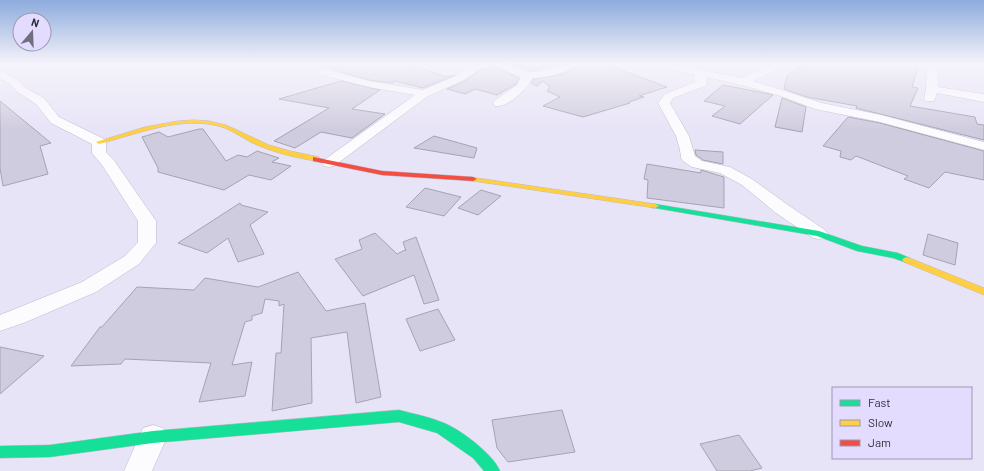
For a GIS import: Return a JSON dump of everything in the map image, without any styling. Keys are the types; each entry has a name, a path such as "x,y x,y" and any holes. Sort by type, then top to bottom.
{"street":[{"path":"17,86 40,101 55,120 99,142 158,126 186,122 206,122 224,126 260,144 294,155 329,164 382,174 445,176 492,181 819,234 860,249 895,255 984,292"},
{"path":"384,86 424,94"},
{"path":"329,164 424,94 442,86"},
{"path":"499,103 522,86"},
{"path":"696,86 669,96 664,103 670,116 684,136 688,151 688,158 697,164 725,170 747,182 782,209 819,234"},
{"path":"757,86 818,106 881,119 984,146"},
{"path":"931,86 931,94 984,98"},
{"path":"0,323 89,287 132,260 147,243 147,221 108,162 99,153 99,142"},
{"path":"0,452 50,451 153,437 399,416 440,428 478,453 493,471"},
{"path":"138,471 153,437"}],"building":[{"path":"324,86 363,86 380,90 352,109 385,114 352,138 321,132 295,148 274,141 329,108 279,99"},
{"path":"415,86 428,86 423,88"},
{"path":"454,86 513,86 497,95 475,89 465,94 447,89"},
{"path":"549,86 667,87 639,96 644,97 629,102 630,103 583,117 543,106 560,97 547,91 550,87"},
{"path":"722,86 773,95 740,124 712,116 725,106 704,101"},
{"path":"785,86 912,86 918,88 910,106 975,117 977,124 984,125 984,140 856,108 857,106 807,97 784,89"},
{"path":"782,98 806,107 802,132 775,127"},
{"path":"0,101 51,143 40,146 48,174 3,186 0,168"},
{"path":"848,117 880,123 984,151 984,180 945,172 929,188 904,179 908,176 856,156 851,160 840,157 841,151 823,146"},
{"path":"203,129 226,161 238,155 247,157 257,151 279,158 272,162 291,166 271,180 249,175 224,190 158,172 158,168 142,137 159,132 168,137"},
{"path":"434,136 477,148 474,158 414,148"},
{"path":"695,150 723,152 723,164 703,160 696,155"},
{"path":"647,164 701,173 701,170 724,177 724,208 647,198 648,180 644,179"},
{"path":"425,188 461,197 444,216 406,207"},
{"path":"481,190 501,196 478,215 458,208"},
{"path":"240,203 241,205 268,212 250,225 264,254 238,262 228,238 207,253 178,243"},
{"path":"375,233 397,254 405,250 406,251 403,242 416,237 439,300 424,304 414,275 363,296 335,259 362,249 359,240"},
{"path":"928,234 958,243 955,265 923,255"},
{"path":"298,272 326,311 365,303 381,397 356,403 347,332 311,338 312,403 272,411 276,353 281,353 284,304 279,306 279,301 265,299 262,313 252,316 252,320 245,322 232,365 252,362 245,396 199,402 211,363 125,359 121,364 71,366 100,327 102,327 137,287 194,290 205,278 258,287"},
{"path":"438,309 455,340 420,351 406,319"},
{"path":"0,347 44,356 0,394"},
{"path":"562,410 575,452 508,462 497,448 492,420"},
{"path":"739,435 762,468 750,471 717,471 700,444"}],"traffic: fast":[{"path":"655,206 819,234 860,249 895,255 907,260"},
{"path":"0,452 50,451 153,437 399,416 441,428 478,453 493,471"}],"traffic: slow":[{"path":"99,142 161,125 194,122 209,123 224,126 267,147 316,159"},
{"path":"473,179 655,206"},
{"path":"907,260 984,292"}],"traffic: jam":[{"path":"316,159 382,173 473,179"}]}
